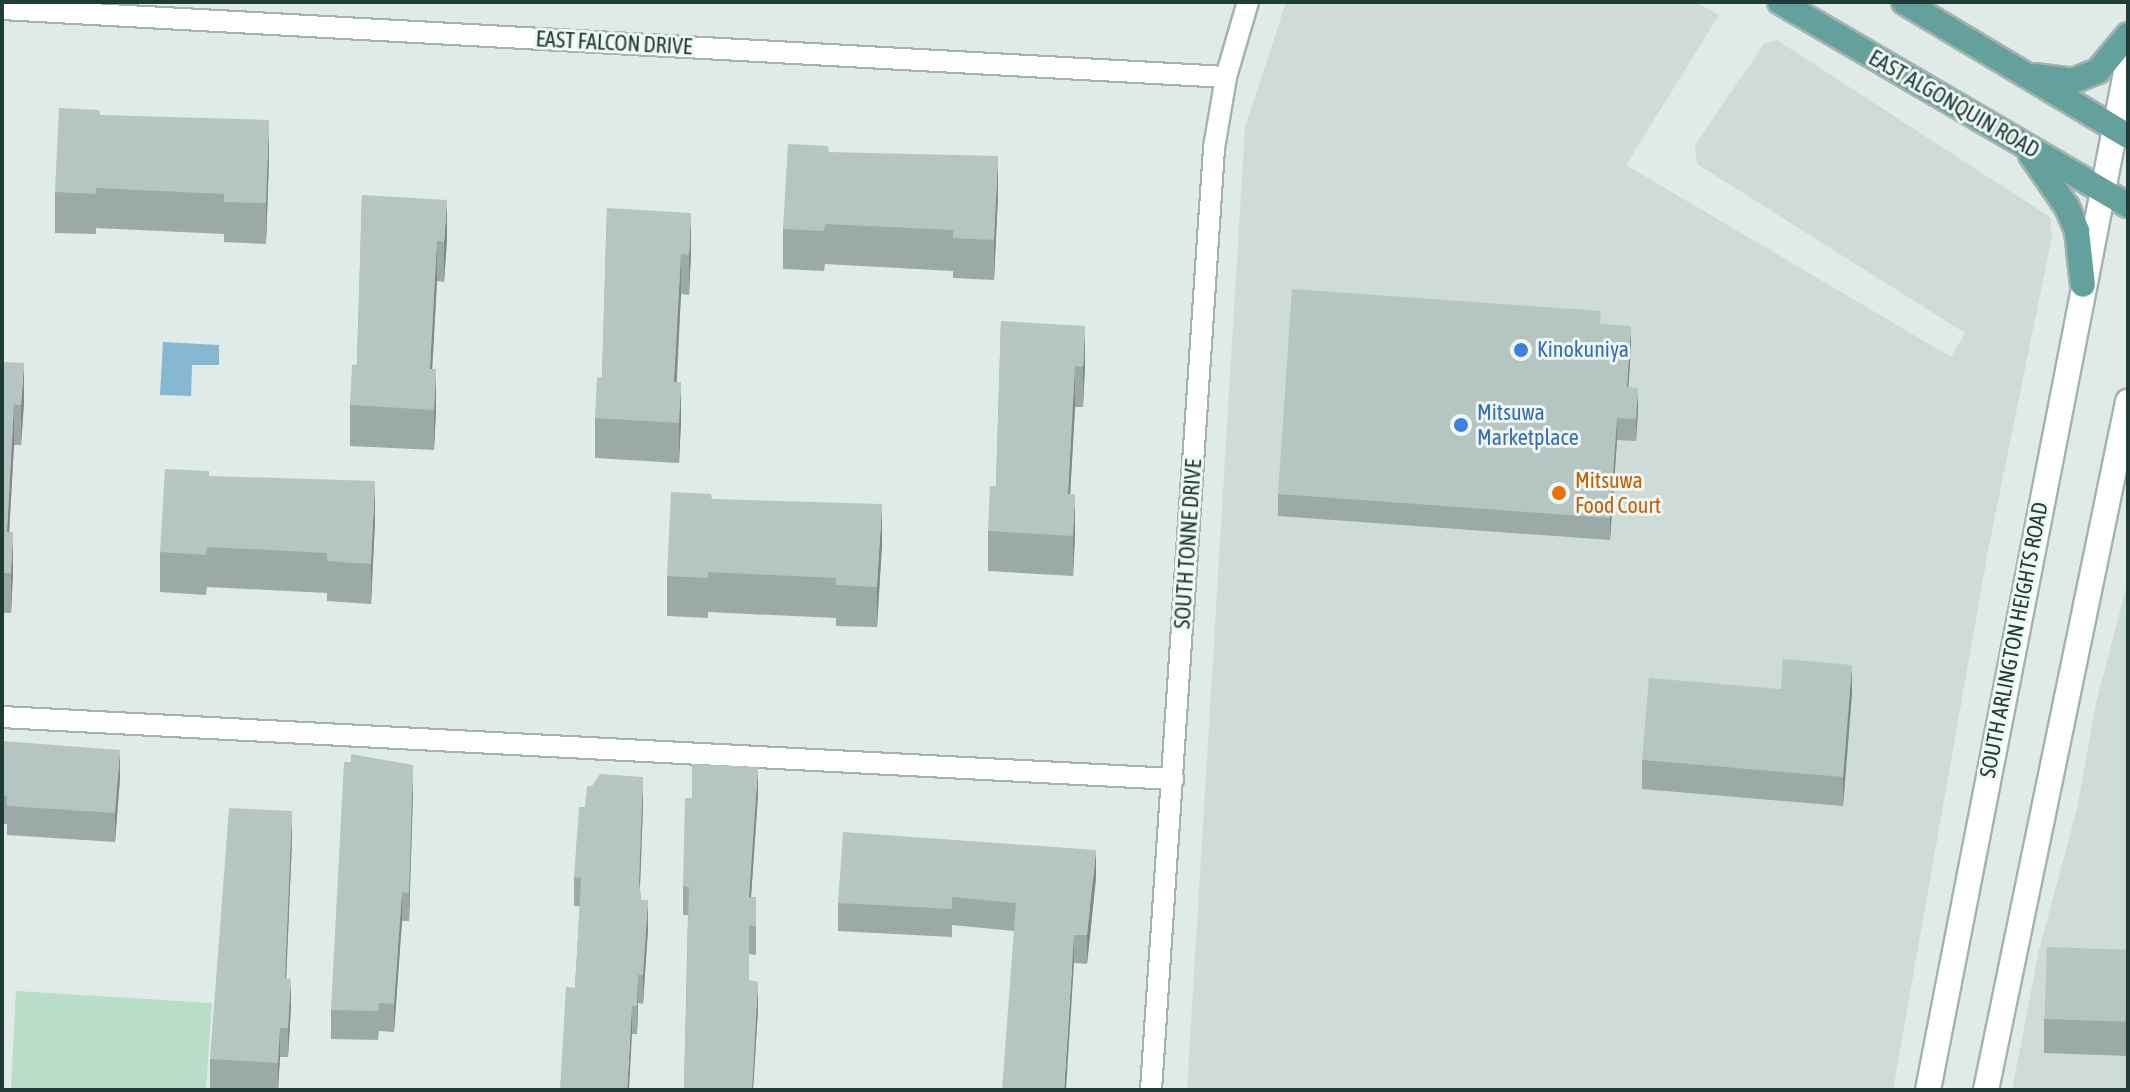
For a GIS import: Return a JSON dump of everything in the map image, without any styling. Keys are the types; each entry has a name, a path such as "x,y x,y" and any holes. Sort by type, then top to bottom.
{"main road":[{"name":"EAST ALGONQUIN ROAD","path":"1780,2 2128,205"},
{"path":"1904,2 2121,132"},
{"path":"2025,74 2073,81 2098,71 2128,35"},
{"name":"SOUTH ARLINGTON HEIGHTS ROAD","path":"1928,1090 2083,285 2121,132 2128,62"},
{"path":"2012,136 2045,168 2067,207 2077,231 2083,285"},
{"path":"1986,1090 2128,402"}],"street":[{"name":"SOUTH TONNE DRIVE","path":"1151,1090 1214,148 1226,77 1248,2"},
{"name":"EAST FALCON DRIVE","path":"2,9 1226,77"},
{"path":"2,717 1173,779"}],"shaded area":[{"path":"1286,2 1696,2 1719,15 1626,165 1951,357 1965,333 1697,164 1695,145 1764,44 1777,40 2050,217 2052,236 1988,551 1893,1090 1187,1090 1245,127"},
{"path":"2128,580 2128,1090 2012,1090 2039,950 2077,809 2096,703"}],"green space":[{"path":"16,991 212,1003 206,1089 210,1090 11,1090"}],"water":[{"path":"163,342 219,345 219,365 192,365 191,396 160,395"}],"building":[{"path":"59,108 99,110 100,115 269,120 266,203 224,202 224,194 96,188 96,194 55,192"},
{"path":"788,144 828,146 829,152 998,156 994,240 953,238 953,230 825,224 824,231 783,229"},
{"path":"362,195 447,200 444,242 437,241 430,369 436,369 434,410 350,405 352,365 357,364"},
{"path":"607,208 691,213 689,255 681,254 674,382 681,382 679,423 595,418 597,378 602,377"},
{"name":"Mitsuwa Marketplace","path":"1292,289 1601,311 1600,324 1631,326 1627,387 1638,388 1636,419 1617,418 1610,518 1278,494"},
{"path":"1001,321 1085,326 1083,367 1075,366 1068,494 1075,494 1073,536 988,531 990,486 996,486"},
{"path":"2,362 24,363 21,405 14,404 7,532 13,532 11,573 2,573"},
{"path":"165,469 209,471 209,476 375,481 371,564 327,561 327,553 207,547 206,555 160,552"},
{"path":"671,492 711,494 712,499 882,504 877,587 836,585 836,578 708,572 708,578 667,576"},
{"path":"1783,659 1852,665 1843,777 1642,760 1649,678 1781,689"},
{"path":"2,741 120,750 115,813 7,806 7,796 2,796"},
{"path":"351,754 413,765 409,893 402,892 394,1004 379,1003 378,1011 331,1010 344,762 351,762"},
{"path":"692,764 758,767 749,897 756,897 756,927 749,925 749,980 758,982 752,1090 684,1090 689,887 683,886 685,798 692,798"},
{"path":"600,774 643,777 639,881 641,900 648,900 643,975 638,975 637,1006 632,1006 627,1090 560,1090 566,987 575,988 581,878 574,877 579,807 585,807 587,786 592,786"},
{"path":"229,808 292,811 285,978 291,979 288,1028 280,1028 278,1063 210,1059"},
{"path":"843,832 1096,850 1087,935 1074,935 1064,1090 1002,1090 1016,903 952,897 952,909 838,903"},
{"path":"2047,947 2128,950 2125,1022 2044,1019"}],"place":[{"name":"Kinokuniya","path":"1521,350"},
{"name":"Mitsuwa Marketplace","path":"1461,425"},
{"name":"Mitsuwa Food Court","path":"1559,493"}]}
